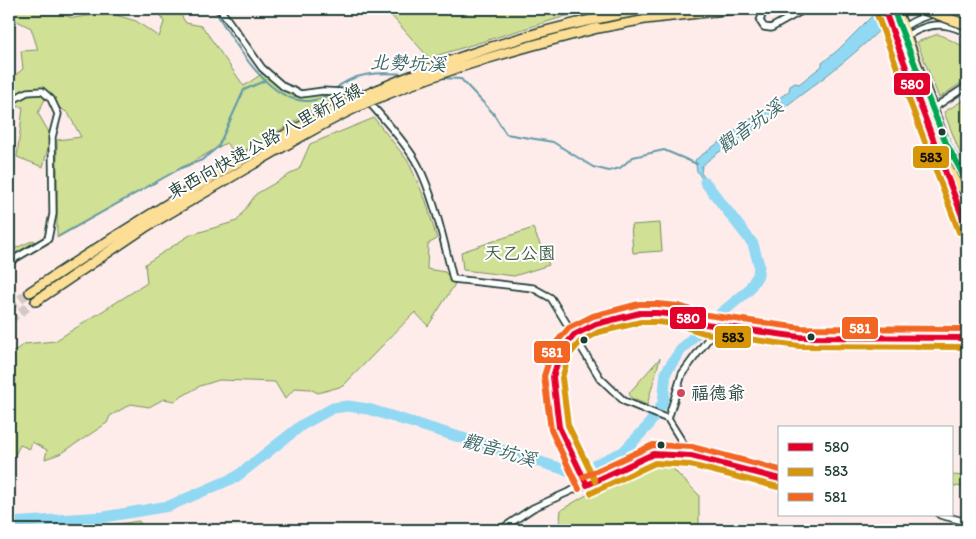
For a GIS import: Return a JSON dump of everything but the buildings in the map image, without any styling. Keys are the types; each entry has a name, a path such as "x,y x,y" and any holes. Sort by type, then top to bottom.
{"highway":[{"name":"東西向快速公路 八里新店線","path":"36,301 147,226 289,138 362,96 446,63 530,36 649,9"},
{"name":"東西向快速公路 八里新店線","path":"30,292 120,232 218,172 378,97 476,62 598,28 645,18 734,9"},
{"path":"922,9 967,25"},
{"path":"953,9 967,14"}],"main road":[{"path":"884,9 928,123 957,184 967,194"},
{"path":"896,9 932,110 946,144 967,182"},
{"path":"928,123 935,148 967,229"}],"street":[{"path":"220,9 262,68 284,87 301,94 323,91 361,92 395,133 416,163 445,242 453,278 533,288 544,292 551,298 600,378 624,400 668,419 691,456"},
{"path":"764,9 760,21 764,27 771,28 805,9"},
{"path":"953,9 902,23 894,35 907,37 933,25 947,25 967,33"},
{"path":"932,110 967,86"},
{"path":"9,102 27,92 42,91 51,98 58,114 52,137 53,214 48,239 9,262"},
{"path":"586,482 559,427 552,377 561,351 574,335 596,324 640,313 677,315 705,324 800,337 967,338"},
{"path":"668,419 682,374 711,335 722,326"},
{"path":"500,530 533,508 586,482 653,454 691,456 778,478"},
{"path":"944,516 967,522"}],"green space":[{"path":"9,9 46,9 73,18 109,13 136,21 159,37 164,22 158,9 177,9 186,23 202,26 244,86 263,73 290,91 312,94 337,89 339,96 237,155 226,143 57,238 57,140 81,137 68,113 45,99 38,113 51,136 43,167 17,157 23,107 9,106 9,80 23,69 21,51 38,50 31,28 9,17"},
{"path":"303,9 576,9 576,13 429,58 389,13 309,13"},
{"path":"938,34 967,48 967,79 939,98 917,42"},
{"path":"967,98 967,171 944,112"},
{"path":"374,118 408,161 426,201 437,239 428,244 427,269 445,272 455,284 428,326 415,312 343,386 318,393 310,389 295,388 285,399 275,382 219,380 200,386 174,401 164,399 149,407 131,404 110,416 107,423 62,453 45,459 47,450 32,442 30,449 20,445 12,461 9,461 9,355 24,344 55,341 147,283 145,264 190,235 237,221 256,194 299,169 310,144"},
{"path":"660,223 662,251 633,253 631,225"},
{"name":"天乙公園","path":"533,228 549,265 514,276 463,270 461,252"},
{"path":"34,240 36,246 9,260 9,251"},
{"path":"660,358 647,405 631,398 629,393"},
{"path":"649,458 677,458 674,470 699,495 699,530 562,530 561,510"},
{"path":"954,475 967,476 967,487 954,486"},
{"path":"139,521 144,530 78,530"}],"water":[{"path":"879,9 900,9 848,58 752,131 702,166 701,173 715,191 712,195 697,171 695,160 789,91 790,86 795,83 799,84 822,66 822,63 838,50"}],"waterway":[{"name":"北勢坑溪","path":"214,9 253,68 280,92 294,99 309,101 330,93"},
{"name":"北勢坑溪","path":"334,90 358,76 376,73 405,74"},
{"name":"北勢坑溪","path":"442,78 461,79 493,113 506,134 553,142 593,167 609,171 620,168 633,157 664,150 697,164"},
{"path":"59,236 181,168 202,160 218,147 244,90 264,81"},
{"name":"觀音坑溪","path":"9,523 104,517 169,506 236,477 302,425 333,408 348,406 368,409 576,473 623,452 647,427 663,403 666,372 680,351 697,333 748,291 758,275 759,265 753,244 705,182"}],"tunnel":[{"path":"9,307 30,292"},
{"path":"9,320 36,301"}],"transit line":[{"name":"580","path":"884,9 967,229"},
{"path":"893,9 946,143 967,182"},
{"name":"583","path":"876,12 959,232"},
{"name":"581","path":"579,489 551,430 544,376 554,345 569,328 593,316 639,304 657,304 679,306 707,315 801,328 967,329"},
{"name":"580","path":"587,485 559,427 553,377 561,351 574,335 596,324 640,313 657,313 677,315 705,324 800,337 967,338"},
{"name":"583","path":"595,481 568,425 562,378 569,355 580,342 599,332 641,322 657,322 675,324 704,333 799,346 967,347"},
{"name":"581","path":"583,477 653,445 692,447 778,469"},
{"name":"580","path":"587,485 653,454 691,456 778,478"},
{"name":"583","path":"591,493 655,463 690,465 778,487"}],"place":[{"name":"福德爺","path":"681,393"}]}
